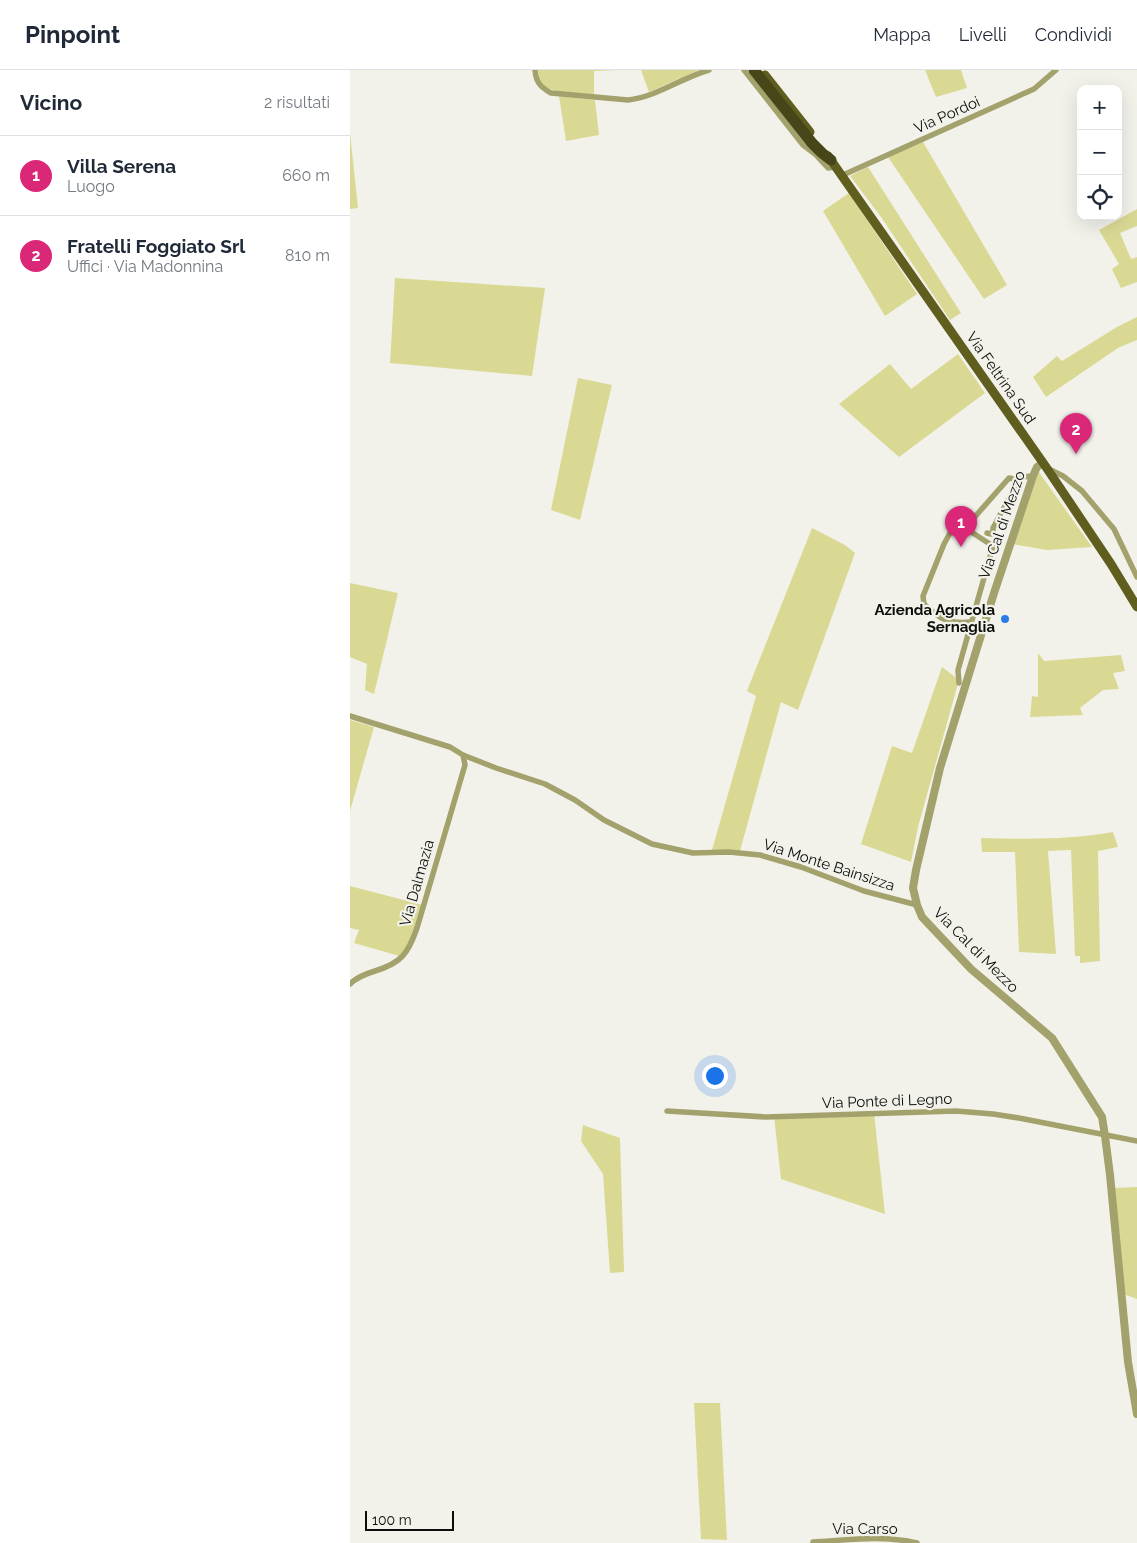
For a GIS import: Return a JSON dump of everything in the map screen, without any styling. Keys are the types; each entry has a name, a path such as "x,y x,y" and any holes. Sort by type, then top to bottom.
{"highway":[{"path":"754,70 812,143 837,167"}],"main road":[{"name":"Via Feltrina Sud","path":"762,70 837,167 1044,465 1111,564 1137,608"}],"street":[{"path":"535,70 538,84 551,93 628,100 652,94 709,70"},
{"name":"Via Feltrina Sud","path":"744,70 803,145 828,168 837,167"},
{"name":"Via Pordoi","path":"837,167 1034,89 1056,70"},
{"path":"1044,465 1063,476 1082,491 1114,529 1137,577"},
{"name":"Via Cal di Mezzo","path":"1044,465 1037,467 1033,476 994,593 940,768 916,870 914,888 917,906 922,917 971,969 1052,1038 1102,1117 1128,1362 1137,1414"},
{"path":"984,541 987,533 992,534 994,532 993,528 1019,480 1022,477 1033,476"},
{"path":"965,528 1010,478 1019,480"},
{"path":"959,683 958,670 993,546 956,522 944,544 923,596 924,604 932,614 946,620 961,623 971,622"},
{"path":"350,716 450,747 463,755"},
{"name":"Via Monte Bainsizza","path":"463,755 545,784 575,800 604,820 652,844 693,853 729,852 760,855 917,906"},
{"name":"Via Dalmazia","path":"350,984 365,974 389,966 402,958 407,952 417,928 464,771 463,755"},
{"name":"Via Ponte di Legno","path":"667,1111 766,1117 956,1111 1019,1118 1137,1141"},
{"name":"Via Carso","path":"813,1542 866,1538 918,1543"}],"shaded area":[{"path":"538,70 618,70 594,71 594,95 560,92 547,88 539,78"},
{"path":"641,70 699,70 649,92"},
{"path":"925,70 961,70 967,88 936,97"},
{"path":"559,96 595,100 599,135 566,141"},
{"path":"350,133 358,208 350,209"},
{"path":"923,142 1007,285 984,299 888,157"},
{"path":"868,167 961,313 950,320 881,217 850,176"},
{"path":"849,193 917,294 885,316 823,211"},
{"path":"1137,209 1137,226 1120,233 1131,259 1137,257 1137,282 1121,288 1112,269 1119,264 1099,230 1117,220 1122,220 1122,217"},
{"path":"395,278 545,288 532,376 390,363"},
{"path":"1137,317 1137,340 1118,348 1046,397 1033,377 1057,356 1062,361"},
{"path":"958,354 985,393 899,457 839,404 890,364 911,389"},
{"path":"578,378 612,385 580,520 551,510"},
{"path":"1036,468 1092,547 1047,550 1012,544"},
{"path":"812,528 845,545 855,553 798,710 781,702 740,851 712,850 756,696 747,691"},
{"path":"350,583 398,593 374,694 365,690 367,664 350,657"},
{"path":"1038,653 1044,661 1121,655 1125,671 1113,673 1119,689 1103,690 1080,708 1083,715 1030,717 1032,696 1038,697"},
{"path":"942,667 959,680 918,827 911,862 861,844 892,746 912,753"},
{"path":"350,720 374,727 350,811"},
{"path":"1113,832 1118,847 1098,851 1100,961 1080,963 1080,956 1075,956 1071,850 1048,851 1056,954 1019,952 1015,852 982,852 981,838 1064,838"},
{"path":"350,886 423,905 415,935 403,957 354,943 359,930 350,928"},
{"path":"874,1113 885,1214 781,1179 774,1116"},
{"path":"583,1125 620,1138 624,1272 610,1273 603,1174 581,1141"},
{"path":"1137,1187 1137,1299 1123,1294 1114,1188"},
{"path":"694,1403 720,1403 727,1540 701,1539"}],"place":[{"name":"Fratelli Foggiato Srl","path":"1076,454"},
{"name":"Villa Serena","path":"961,547"},
{"name":"Azienda Agricola Sernaglia","path":"1005,619"}]}
